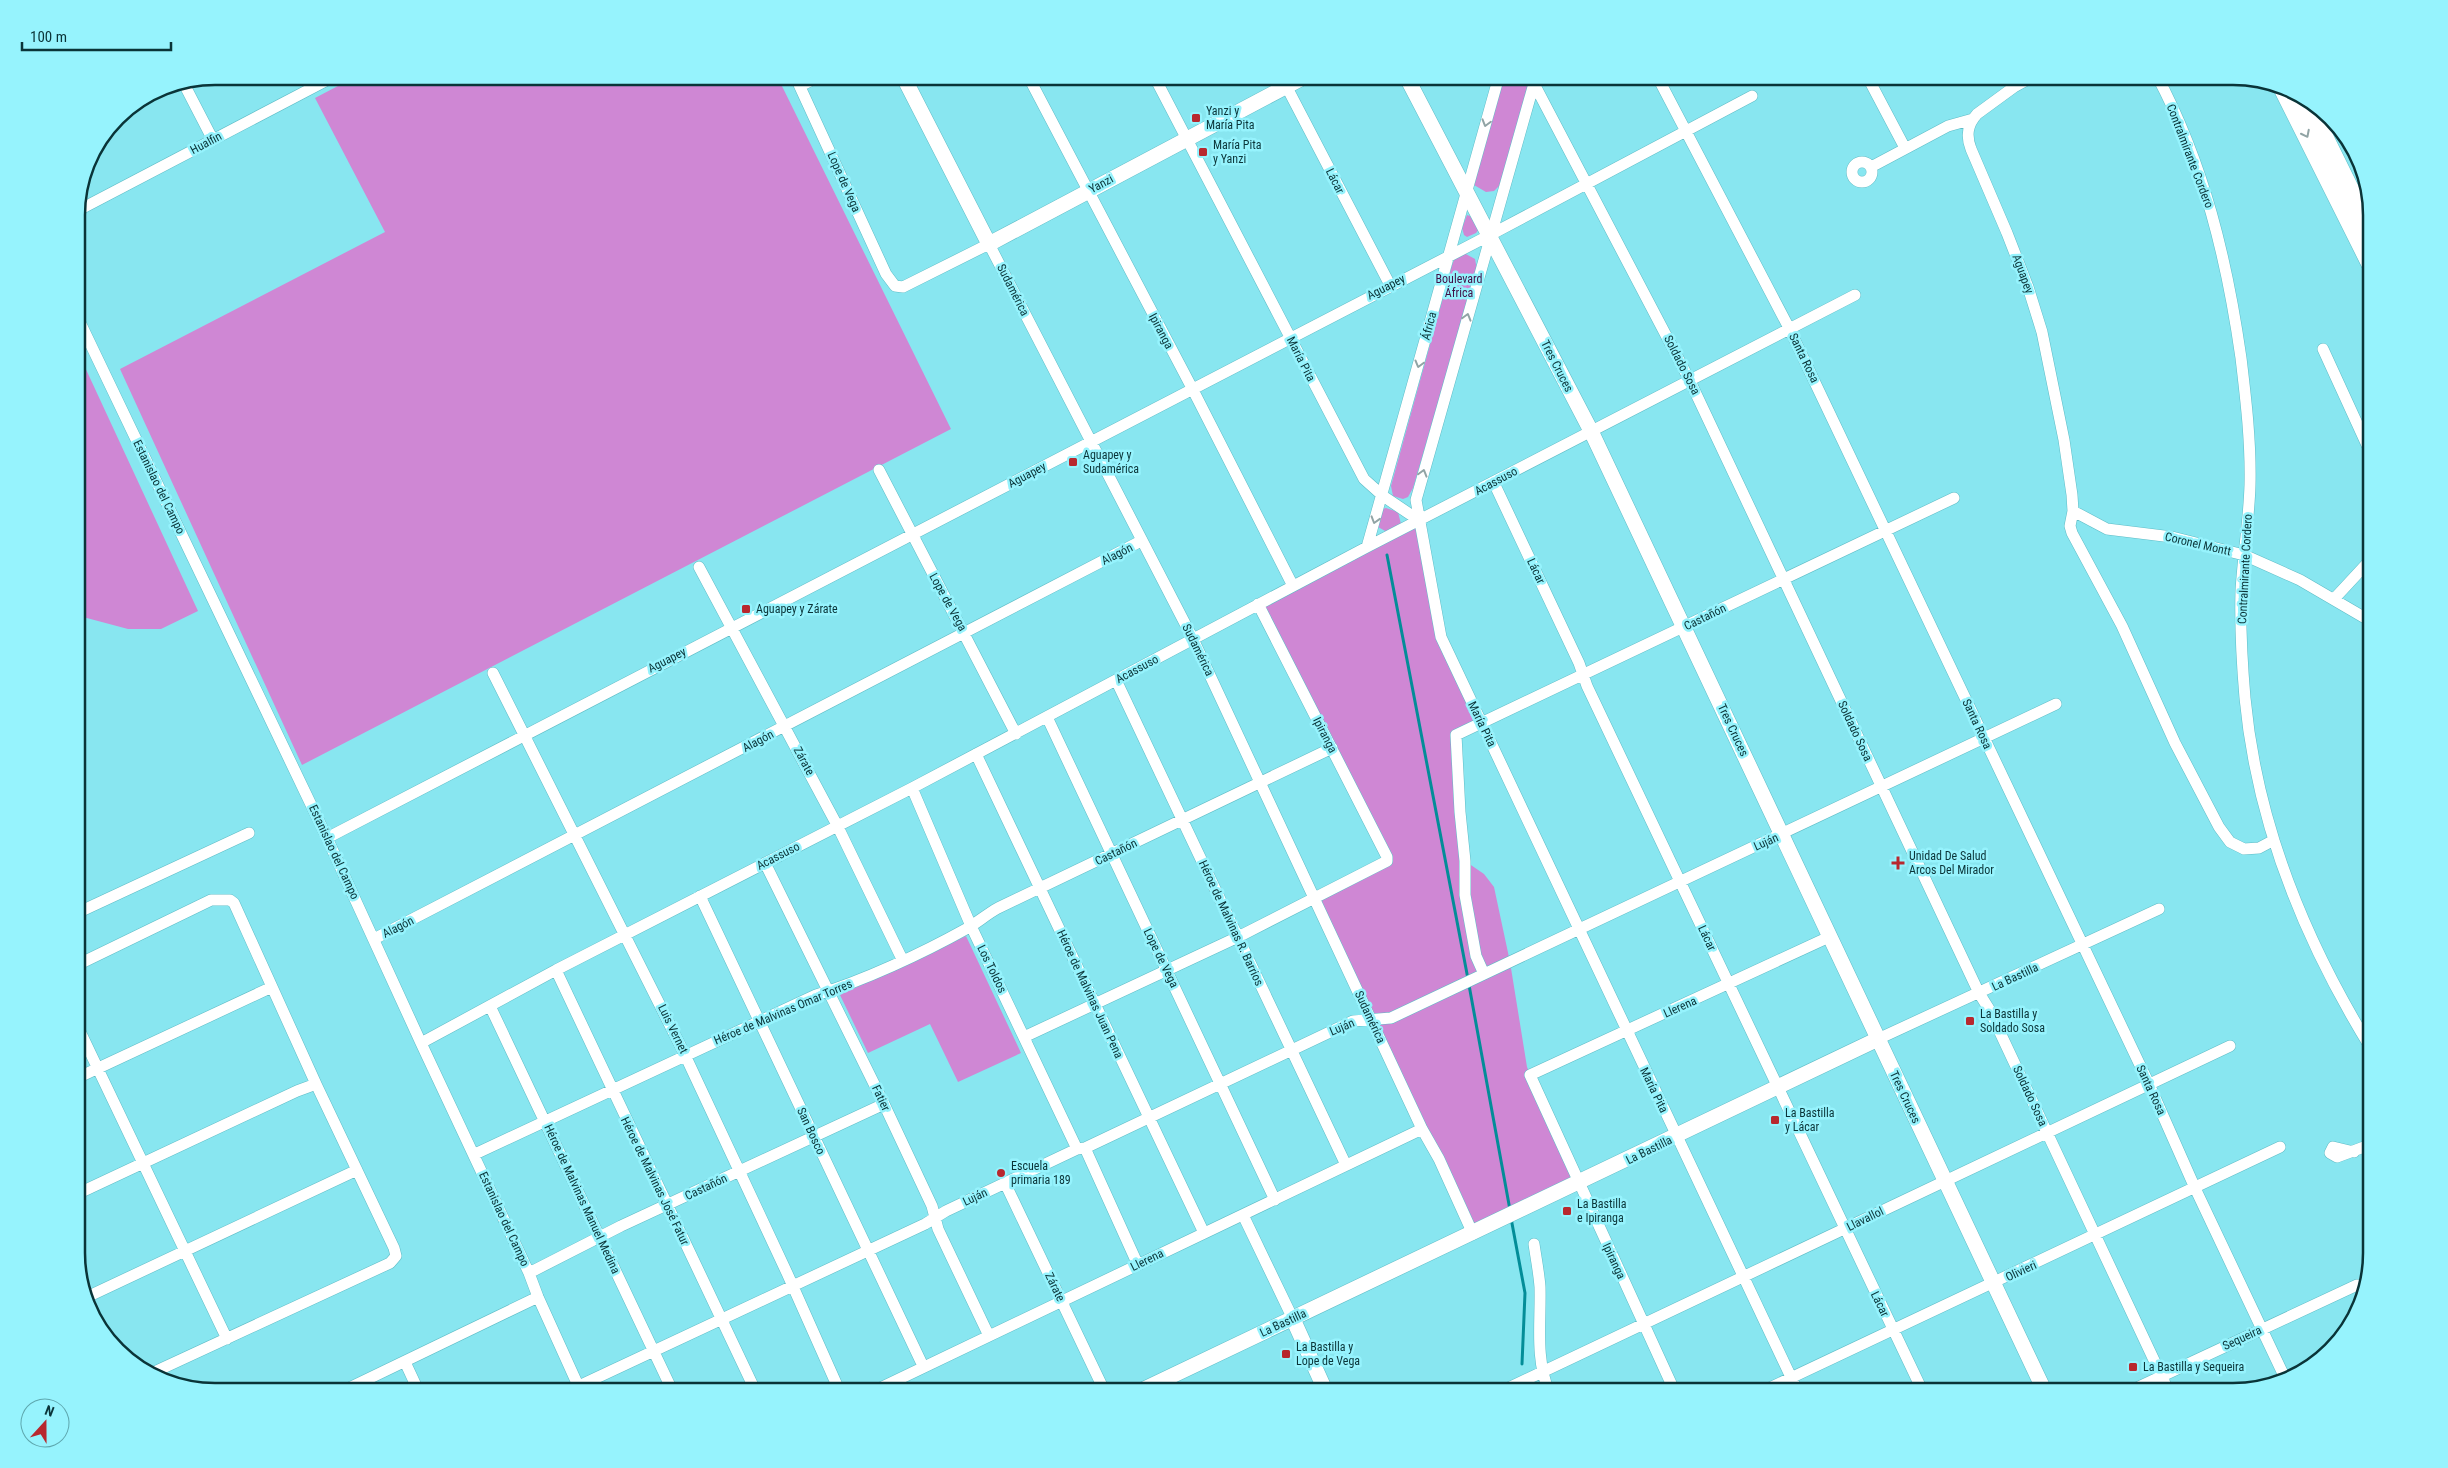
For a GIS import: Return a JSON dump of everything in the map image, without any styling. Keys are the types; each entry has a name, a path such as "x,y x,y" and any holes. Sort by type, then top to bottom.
{"main road":[{"path":"2288,97 2363,246"},
{"path":"2315,115 2363,214"}],"street":[{"name":"Hualfin","path":"85,206 318,85"},
{"name":"Lope de Vega","path":"800,85 886,274 895,286"},
{"name":"Sudamérica","path":"908,85 1193,639 1422,1129 1440,1160 1473,1234"},
{"name":"Ipiranga","path":"1033,85 1192,388 1293,586"},
{"name":"María Pita","path":"1159,85 1364,480 1383,496 1420,521 1441,636 1626,1032 1794,1383"},
{"name":"Yanzi","path":"895,286 903,287 989,244 1186,139 1276,85"},
{"name":"Lácar","path":"1285,85 1390,285"},
{"name":"Tres Cruces","path":"1411,85 1591,430 2041,1383"},
{"name":"África","path":"1367,547 1383,496 1497,85"},
{"path":"1420,521 1416,507 1418,492 1531,85"},
{"name":"Soldado Sosa","path":"1536,85 1690,381 2165,1383"},
{"name":"Santa Rosa","path":"1662,85 1790,328 1984,740 2150,1084 2195,1188 2283,1373"},
{"path":"1872,85 1905,148"},
{"path":"1871,167 1948,126 1973,119 2018,85"},
{"name":"Contralmirante Cordero","path":"2161,85 2190,148 2204,188 2229,286 2244,384 2249,442 2250,486 2244,555 2241,632 2246,701 2261,790 2291,896 2326,972 2363,1035"},
{"path":"187,88 212,140"},
{"name":"Aguapey","path":"327,838 523,734 912,535 1390,285 1490,235 1752,96"},
{"name":"Aguapey","path":"1973,119 1967,134 1968,142 2008,233 2042,332 2064,440 2073,511 2070,526 2072,533 2122,626 2179,751 2219,827 2230,842 2244,850 2259,848 2274,840"},
{"name":"Acassuso","path":"421,1044 556,970 1016,734 1258,604 1855,295"},
{"name":"Estanislao del Campo","path":"85,335 327,838 421,1044 475,1154 577,1383"},
{"path":"2323,350 2363,437"},
{"name":"Lope de Vega","path":"879,470 965,632 1016,734"},
{"name":"Lácar","path":"1494,482 1728,985 1919,1383"},
{"name":"Castañón","path":"1480,976 1465,895 1466,861 1460,812 1456,735 1954,498"},
{"name":"Coronel Montt","path":"2073,511 2112,530 2172,537 2244,555 2300,580 2363,617"},
{"name":"Alagón","path":"374,939 575,837 1141,541"},
{"name":"Zárate","path":"699,567 837,825 902,959"},
{"path":"2334,599 2363,568"},
{"name":"Ipiranga","path":"1258,604 1387,857 1387,861 1383,864 1315,898"},
{"name":"Luis Vernet","path":"493,673 685,1055 836,1383"},
{"name":"Héroe de Malvinas R. Barrios","path":"1116,680 1346,1165"},
{"name":"Luján","path":"592,1383 867,1252 1005,1183 1353,1021 1390,1018 1984,740 2056,704"},
{"name":"Lope de Vega","path":"1047,717 1275,1200"},
{"name":"Castañón","path":"902,959 971,926 998,908 1332,748"},
{"name":"Héroe de Malvinas Juan Pena","path":"976,754 1204,1233"},
{"name":"Los Toldos","path":"912,788 971,926 1024,1037 1138,1265"},
{"path":"85,909 249,833"},
{"name":"Fatier","path":"765,863 828,991 834,998 932,1206 938,1229 989,1336"},
{"name":"San Bosco","path":"700,896 867,1252 923,1366"},
{"path":"85,961 210,900 225,898 234,903 316,1084 394,1248 396,1256 394,1260 159,1370"},
{"path":"1024,1037 1238,937 1315,898"},
{"name":"La Bastilla","path":"1157,1383 1578,1184 1778,1086 2159,909"},
{"name":"Llerena","path":"1530,1075 1830,937"},
{"name":"Héroe de Malvinas Omar Torres","path":"475,1154 685,1055 902,959"},
{"name":"Héroe de Malvinas José Fatur","path":"556,970 752,1383"},
{"path":"85,1074 272,987"},
{"name":"Héroe de Malvinas Manuel Medina","path":"490,1006 669,1383"},
{"path":"85,1043 227,1339"},
{"name":"Llavallol","path":"1518,1383 2230,1046"},
{"name":"Ipiranga","path":"1530,1075 1578,1184 1671,1383"},
{"path":"85,1190 316,1084"},
{"name":"Castañón","path":"529,1273 599,1237 884,1104"},
{"name":"Llerena","path":"890,1383 1422,1129"},
{"name":"Olivieri","path":"1780,1383 1994,1284 2280,1147"},
{"path":"2354,1152 2363,1148"},
{"path":"92,1295 357,1170"},
{"name":"Zárate","path":"1005,1183 1101,1383"},
{"path":"1243,1215 1322,1383"},
{"path":"1534,1244 1540,1284 1538,1337 1541,1372 1545,1383"},
{"name":"Sequeira","path":"2147,1383 2357,1285"},
{"path":"361,1383 538,1297"},
{"path":"404,1362 414,1383"}],"green space":[{"path":"340,85 781,85 951,429 302,765 120,369 385,232 315,98"},
{"path":"1502,85 1527,85 1528,88 1500,185 1494,191 1486,192 1474,185"},
{"name":"Boulevard África","path":"1467,215 1470,216 1479,229 1476,233 1467,237 1464,235 1462,228"},
{"name":"Boulevard África","path":"1464,253 1475,259 1477,270 1413,488 1408,497 1403,499 1393,496 1391,486 1452,265 1454,260"},
{"path":"85,367 198,611 161,629 128,629 85,618"},
{"path":"1386,508 1398,512 1401,524 1387,532 1378,527 1382,509"},
{"path":"1420,521 1441,637 1483,724 1456,735 1465,861 1484,874 1494,887 1510,962 1527,1067 1578,1184 1473,1234 1315,898 1387,861 1258,605"},
{"path":"966,936 1021,1053 958,1082 930,1024 868,1053 840,995"}],"waterway":[{"path":"1387,555 1468,979"},
{"path":"1469,985 1510,1210"},
{"path":"1511,1218 1525,1293 1522,1364"}],"place":[{"name":"Yanzi y María Pita","path":"1196,118"},
{"name":"María Pita y Yanzi","path":"1203,152"},
{"name":"Aguapey y Sudamérica","path":"1073,462"},
{"name":"Aguapey y Zárate","path":"746,609"},
{"name":"Unidad De Salud Arcos Del Mirador","path":"1898,863"},
{"name":"La Bastilla y Soldado Sosa","path":"1970,1021"},
{"name":"La Bastilla y Lácar","path":"1775,1120"},
{"name":"Escuela primaria 189","path":"1001,1173"},
{"name":"La Bastilla e Ipiranga","path":"1567,1211"},
{"name":"La Bastilla y Lope de Vega","path":"1286,1354"},
{"name":"La Bastilla y Sequeira","path":"2133,1367"}]}
